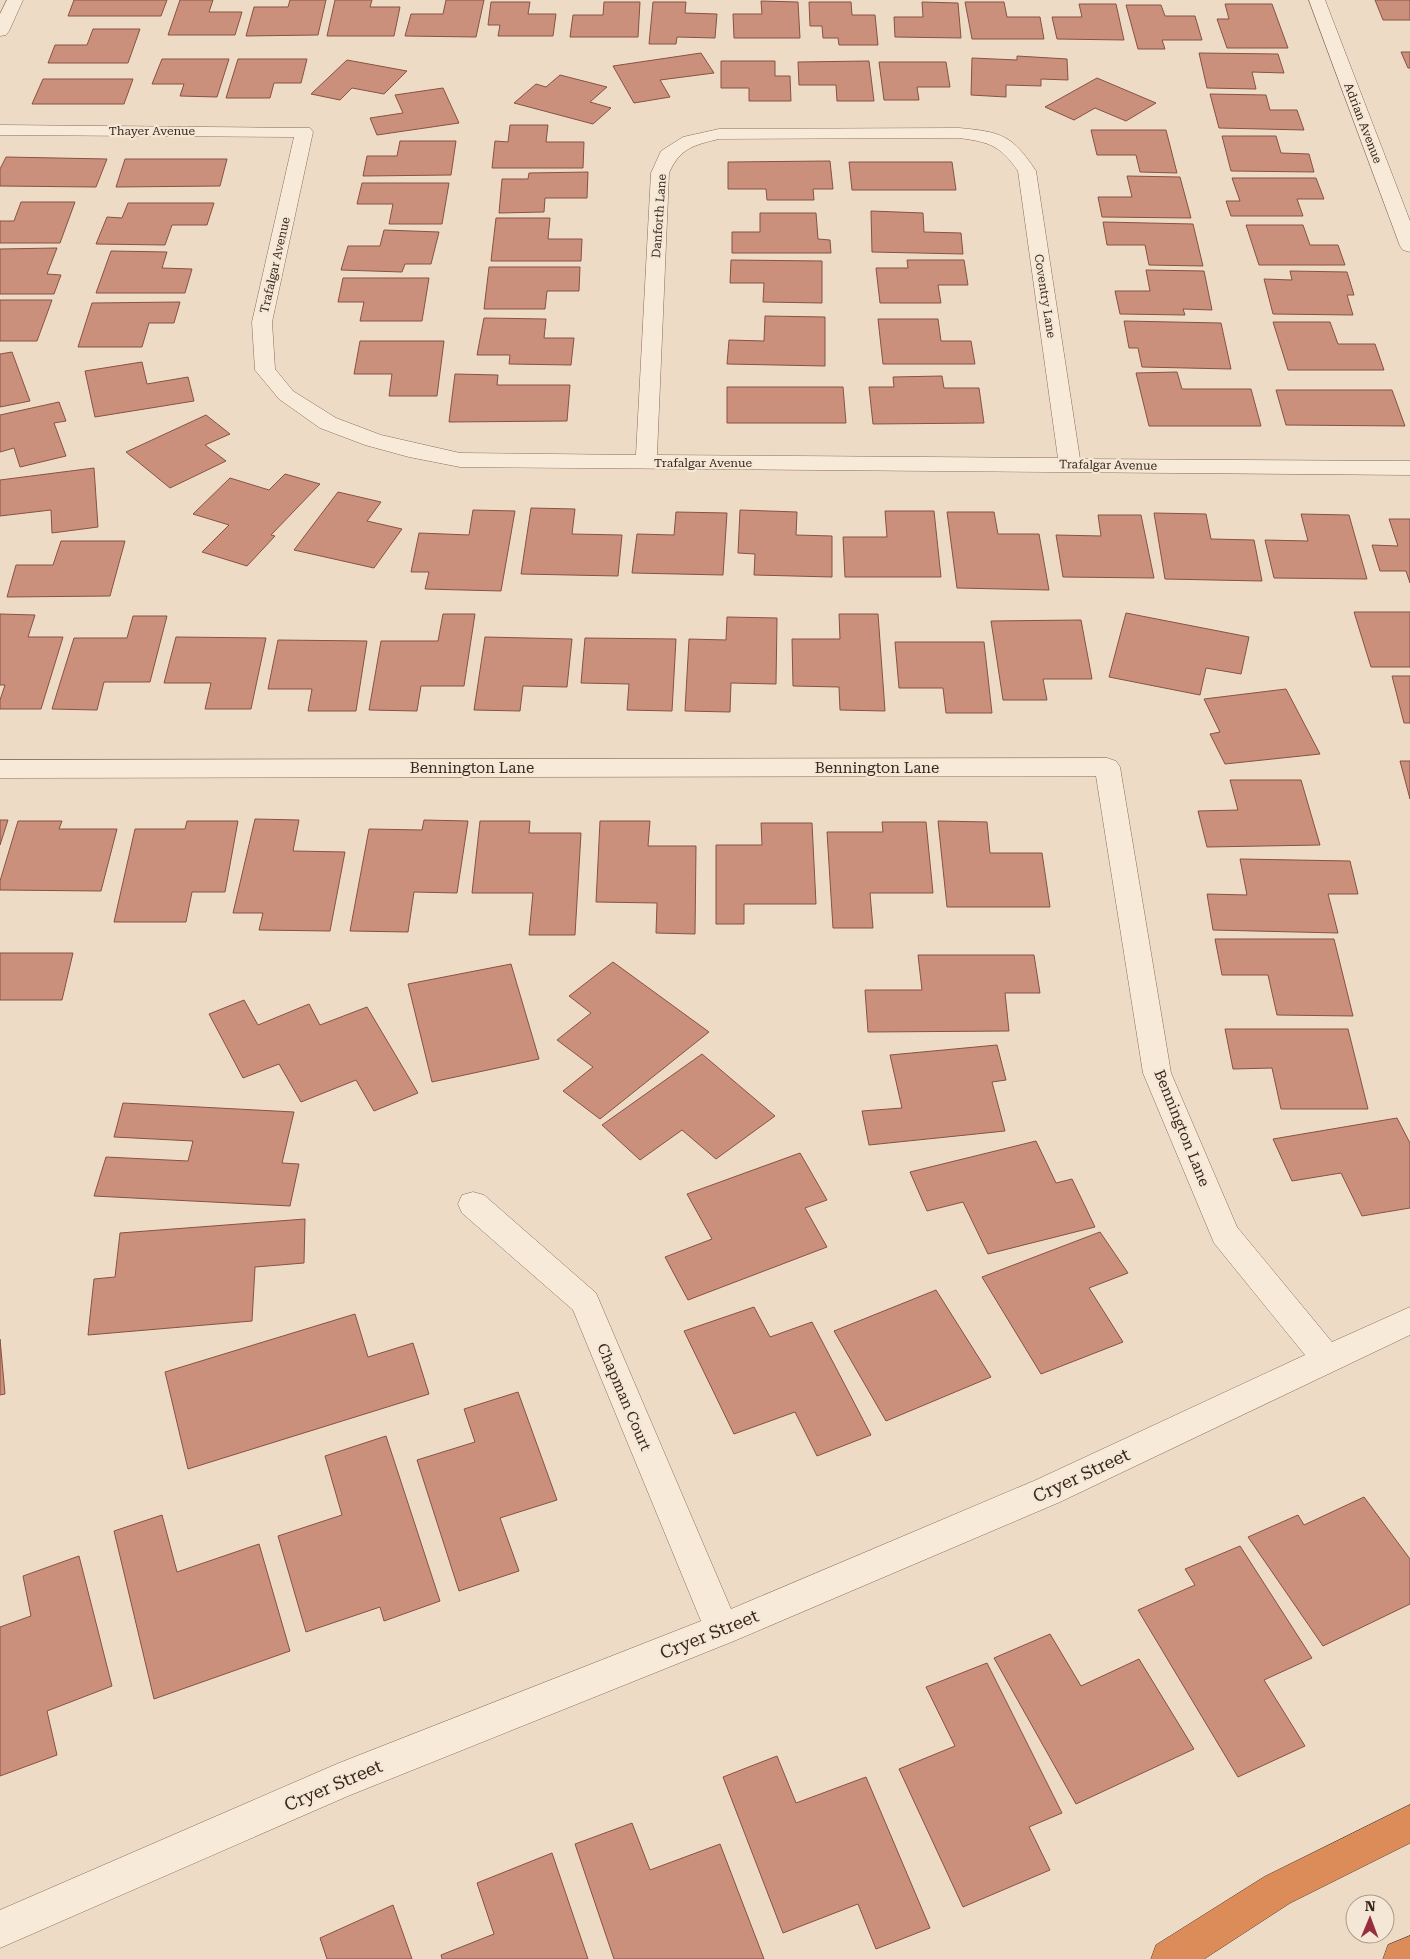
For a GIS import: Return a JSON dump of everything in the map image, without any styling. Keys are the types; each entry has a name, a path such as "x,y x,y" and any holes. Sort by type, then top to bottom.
{"highway":[{"path":"1170,1959 1277,1890 1410,1823"},
{"path":"1402,1959 1410,1955"}],"street":[{"path":"0,31 15,0"},
{"name":"Adrian Avenue","path":"1317,0 1410,246"},
{"name":"Thayer Avenue","path":"0,130 304,132"},
{"name":"Trafalgar Avenue","path":"304,132 262,322 265,370 286,395 328,423 373,440 460,460 1410,468"},
{"name":"Danforth Lane","path":"646,463 660,173 668,155 689,141 719,134 959,133 998,138"},
{"name":"Coventry Lane","path":"998,138 1015,153 1027,172 1070,465"},
{"name":"Bennington Lane","path":"0,769 1107,767 1157,1073 1226,1234 1328,1360"},
{"name":"Chapman Court","path":"473,1204 585,1302 722,1629"},
{"name":"Cryer Street","path":"0,1930 339,1781 722,1629 1048,1491 1410,1320"}],"building":[{"path":"74,0 167,0 161,16 68,16"},
{"path":"180,0 213,0 209,12 242,12 235,35 168,35"},
{"path":"290,0 326,0 318,35 246,36 254,7 288,7"},
{"path":"335,0 372,0 370,7 400,7 394,36 327,36"},
{"path":"446,0 484,0 476,37 405,36 411,14 443,14"},
{"path":"1375,0 1410,0 1410,20 1383,20"},
{"path":"761,1 798,2 800,38 734,38 733,14 762,14"},
{"path":"491,2 530,2 528,14 556,14 553,36 498,36 500,25 488,25"},
{"path":"604,2 640,2 638,37 570,37 573,15 603,15"},
{"path":"653,2 686,2 685,13 717,14 715,38 677,37 676,44 649,44"},
{"path":"809,2 851,2 852,15 875,15 878,45 839,45 838,38 823,38 822,26 810,26"},
{"path":"922,2 958,3 961,38 895,37 894,17 923,17"},
{"path":"965,2 1004,2 1007,17 1040,17 1044,39 972,39"},
{"path":"1079,4 1116,4 1124,40 1057,39 1052,17 1082,17"},
{"path":"1225,4 1272,4 1288,48 1227,48 1217,19 1229,19"},
{"path":"1126,5 1161,5 1165,16 1195,16 1202,40 1162,40 1165,49 1138,49"},
{"path":"93,29 140,29 128,63 48,63 55,45 87,45"},
{"path":"1401,52 1410,52 1410,68 1408,68"},
{"path":"701,53 714,73 660,80 670,97 634,103 613,66"},
{"path":"1199,53 1278,54 1284,73 1252,72 1256,89 1207,88"},
{"path":"1017,56 1067,59 1068,80 1041,79 1041,86 1006,85 1006,97 971,95 972,58 1017,60"},
{"path":"162,59 229,59 217,97 180,96 184,84 152,84"},
{"path":"238,59 307,59 301,83 274,83 270,98 226,98"},
{"path":"347,60 407,71 384,94 352,88 340,100 311,94"},
{"path":"721,61 775,61 775,76 790,76 791,101 749,101 749,88 721,88"},
{"path":"869,61 874,101 837,101 836,85 799,85 798,62"},
{"path":"879,62 946,62 950,87 917,87 919,100 884,100"},
{"path":"560,75 607,87 590,102 611,108 593,124 514,103 536,84 546,87"},
{"path":"1097,78 1156,103 1126,121 1095,108 1074,120 1045,107"},
{"path":"43,79 133,79 124,104 32,104"},
{"path":"443,88 459,123 377,135 370,118 403,113 395,95"},
{"path":"1210,94 1266,95 1270,110 1297,110 1304,130 1219,128"},
{"path":"510,125 548,125 546,142 584,142 583,168 492,168 495,141 508,142"},
{"path":"1091,130 1166,130 1177,173 1140,172 1136,155 1097,155"},
{"path":"1222,136 1276,136 1281,153 1309,154 1314,172 1231,171"},
{"path":"400,141 456,141 451,175 363,176 367,156 397,156"},
{"path":"6,157 107,159 96,187 0,186 0,169"},
{"path":"125,159 227,159 220,186 116,187"},
{"path":"830,161 833,189 813,189 814,200 767,200 766,189 728,189 728,162"},
{"path":"849,162 952,162 956,190 852,190"},
{"path":"588,172 587,198 545,198 544,212 499,213 502,179 528,179 529,173"},
{"path":"1127,176 1180,177 1191,218 1102,217 1098,197 1132,197"},
{"path":"1232,178 1316,178 1324,199 1297,199 1303,216 1231,216 1226,201 1240,201"},
{"path":"362,183 449,183 442,224 389,224 393,204 357,204"},
{"path":"21,202 75,202 60,243 0,243 0,221 14,221"},
{"path":"128,203 214,203 207,225 172,225 165,245 96,244 107,217 122,218"},
{"path":"871,211 923,213 924,232 961,233 963,254 872,252"},
{"path":"760,213 816,213 818,239 830,240 831,253 732,253 732,232 760,232"},
{"path":"496,218 550,218 548,239 582,239 581,261 491,261"},
{"path":"1103,222 1193,224 1203,266 1149,265 1145,245 1107,245"},
{"path":"1246,225 1303,225 1310,245 1338,245 1345,265 1259,265"},
{"path":"384,230 439,232 431,264 405,264 402,272 341,270 348,246 380,246"},
{"path":"57,248 47,274 61,275 54,294 0,294 0,249"},
{"path":"111,251 167,252 162,268 192,269 185,293 96,293"},
{"path":"731,260 822,261 822,303 763,302 764,283 730,283"},
{"path":"907,260 964,260 968,285 938,285 941,303 880,303 876,268 908,268"},
{"path":"489,267 580,267 579,291 547,291 545,309 484,309"},
{"path":"1146,270 1204,271 1212,310 1183,309 1185,315 1120,314 1115,291 1150,291"},
{"path":"1290,271 1347,272 1354,295 1347,295 1353,315 1273,314 1264,279 1292,280"},
{"path":"343,278 429,278 422,321 360,321 364,302 338,302"},
{"path":"0,300 52,300 37,341 0,341"},
{"path":"180,302 174,323 149,323 142,347 78,347 92,303"},
{"path":"765,316 825,317 825,366 727,364 729,340 764,341"},
{"path":"484,318 546,319 544,338 574,338 571,365 509,364 510,355 477,355"},
{"path":"878,319 938,319 941,341 971,341 975,364 883,364"},
{"path":"1124,321 1221,323 1231,369 1142,367 1138,348 1129,348"},
{"path":"1273,322 1330,322 1338,344 1375,344 1384,370 1288,370"},
{"path":"360,341 444,341 437,396 389,396 392,374 354,374"},
{"path":"12,352 30,401 0,407 0,354"},
{"path":"142,362 147,384 188,377 194,401 95,417 85,371"},
{"path":"1177,372 1182,389 1251,389 1261,426 1149,426 1136,373"},
{"path":"455,374 498,375 497,385 570,385 567,421 449,422"},
{"path":"942,376 944,388 979,388 984,423 873,424 869,387 894,387 893,377"},
{"path":"727,387 843,387 846,423 727,423"},
{"path":"1276,390 1392,390 1405,426 1286,425"},
{"path":"59,402 66,421 54,423 66,456 20,467 14,448 0,452 0,415"},
{"path":"206,415 230,434 205,445 226,461 170,488 126,452"},
{"path":"94,468 98,527 52,533 51,510 0,516 0,480"},
{"path":"285,474 320,484 271,535 275,536 247,566 202,552 229,525 193,514 230,478 269,490"},
{"path":"338,492 381,502 367,521 402,529 374,568 294,550"},
{"path":"531,508 575,509 572,534 622,535 618,576 521,574"},
{"path":"473,510 515,511 501,591 425,589 429,572 411,572 419,533 469,535"},
{"path":"740,510 797,512 796,535 832,536 832,577 754,575 755,554 738,553"},
{"path":"885,511 934,511 941,577 845,577 843,537 887,537"},
{"path":"676,512 727,513 723,575 632,573 637,534 674,535"},
{"path":"947,512 994,512 998,534 1039,534 1049,590 957,588"},
{"path":"1154,513 1206,514 1211,539 1254,540 1262,581 1165,579"},
{"path":"1301,514 1349,515 1367,579 1274,578 1265,540 1308,541"},
{"path":"1098,515 1141,515 1154,578 1063,577 1056,535 1101,536"},
{"path":"1389,519 1410,519 1410,583 1406,571 1380,571 1372,545 1398,546"},
{"path":"61,541 125,541 110,596 7,597 16,565 53,565"},
{"path":"1354,612 1410,612 1410,667 1371,667"},
{"path":"1126,613 1249,637 1241,674 1206,668 1200,695 1109,677"},
{"path":"0,614 35,615 28,637 63,637 41,709 0,709 0,700 5,685 0,685"},
{"path":"443,614 475,614 464,686 421,686 417,711 369,710 381,641 438,641"},
{"path":"839,614 878,614 885,711 840,710 839,687 793,686 792,639 840,639"},
{"path":"133,616 167,616 150,682 104,682 97,710 52,709 74,638 127,638"},
{"path":"727,617 777,618 776,684 731,683 730,712 685,711 689,639 726,640"},
{"path":"1081,620 1092,679 1043,679 1047,700 1003,700 991,621"},
{"path":"176,637 266,638 251,709 205,709 211,683 164,683"},
{"path":"485,637 572,639 567,687 523,686 520,711 474,710"},
{"path":"585,638 676,639 672,711 627,710 629,684 581,683"},
{"path":"278,640 367,641 356,711 308,711 312,689 268,689"},
{"path":"895,642 984,642 992,713 946,713 943,688 899,688"},
{"path":"1392,676 1410,676 1410,723 1404,723"},
{"path":"1286,689 1320,754 1225,764 1210,734 1220,732 1204,699"},
{"path":"1400,761 1410,761 1410,799"},
{"path":"1230,780 1301,780 1320,845 1207,847 1198,811 1238,810"},
{"path":"255,819 299,820 293,851 345,852 330,931 259,930 263,913 233,913"},
{"path":"0,820 8,820 0,845"},
{"path":"424,820 468,821 457,893 414,892 408,932 350,931 369,829 422,830"},
{"path":"18,821 62,821 59,829 117,829 101,891 0,890 0,881"},
{"path":"187,821 238,821 225,892 192,892 186,922 114,922 135,829 185,829"},
{"path":"480,821 530,821 529,833 581,833 575,935 529,935 533,893 472,893"},
{"path":"600,821 650,821 648,846 696,846 695,934 656,933 657,903 596,902"},
{"path":"938,821 987,822 990,853 1042,853 1050,907 947,907"},
{"path":"882,822 926,822 933,893 870,893 873,928 833,928 827,832 883,832"},
{"path":"761,823 812,823 816,904 744,904 744,924 716,924 716,845 762,845"},
{"path":"1240,859 1350,861 1358,894 1328,894 1338,933 1213,930 1207,894 1247,895"},
{"path":"1215,939 1334,939 1353,1016 1277,1015 1268,975 1222,975"},
{"path":"0,953 73,953 62,1000 0,1000"},
{"path":"918,955 1034,955 1040,993 1005,993 1009,1031 868,1032 865,990 922,990"},
{"path":"613,962 709,1032 600,1119 563,1091 593,1067 557,1040 591,1013 569,996"},
{"path":"511,964 539,1059 432,1082 408,984"},
{"path":"244,1000 258,1025 309,1004 320,1025 367,1007 418,1093 374,1111 356,1080 301,1102 279,1064 243,1078 209,1014"},
{"path":"1225,1029 1348,1029 1368,1109 1281,1109 1272,1068 1233,1069"},
{"path":"997,1045 1006,1080 992,1082 1005,1131 869,1145 862,1111 902,1108 890,1055"},
{"path":"702,1054 775,1116 716,1159 682,1130 640,1160 602,1125"},
{"path":"123,1103 294,1112 282,1163 299,1164 290,1206 94,1196 106,1157 188,1161 193,1141 114,1137"},
{"path":"1397,1118 1410,1143 1410,1208 1362,1216 1341,1173 1292,1181 1273,1139"},
{"path":"1036,1141 1056,1183 1072,1179 1095,1227 988,1254 963,1202 927,1211 910,1172"},
{"path":"800,1153 827,1200 805,1208 827,1247 688,1300 665,1257 712,1239 687,1194"},
{"path":"305,1219 304,1263 255,1267 252,1321 88,1335 94,1279 115,1277 120,1233"},
{"path":"1100,1232 1128,1273 1089,1288 1123,1342 1041,1374 982,1277"},
{"path":"936,1290 991,1377 886,1421 834,1331"},
{"path":"754,1307 770,1337 812,1322 871,1435 817,1456 795,1412 734,1434 684,1331"},
{"path":"355,1314 368,1357 413,1343 429,1394 188,1469 165,1372"},
{"path":"0,1339 5,1394 0,1395"},
{"path":"518,1392 557,1500 500,1518 519,1571 459,1591 417,1460 475,1442 464,1409"},
{"path":"386,1436 440,1601 384,1621 380,1607 306,1632 278,1536 342,1515 325,1456"},
{"path":"1364,1497 1410,1559 1410,1604 1323,1646 1248,1537 1298,1515 1304,1525"},
{"path":"162,1515 177,1572 259,1544 290,1651 154,1699 114,1531"},
{"path":"1240,1546 1312,1658 1264,1680 1305,1746 1238,1777 1138,1610 1195,1585 1185,1569"},
{"path":"79,1556 112,1686 47,1711 57,1755 0,1776 0,1627 31,1616 23,1576"},
{"path":"1050,1634 1081,1686 1139,1659 1194,1749 1076,1804 994,1658"},
{"path":"987,1663 1062,1813 1029,1827 1050,1870 963,1907 899,1769 955,1746 926,1687"},
{"path":"777,1756 796,1803 866,1777 930,1928 876,1949 858,1904 783,1933 723,1777"},
{"path":"632,1823 650,1870 720,1844 764,1959 614,1959 575,1844"},
{"path":"552,1853 588,1959 442,1959 441,1955 494,1934 477,1883"},
{"path":"393,1905 412,1959 327,1959 320,1938"}]}
